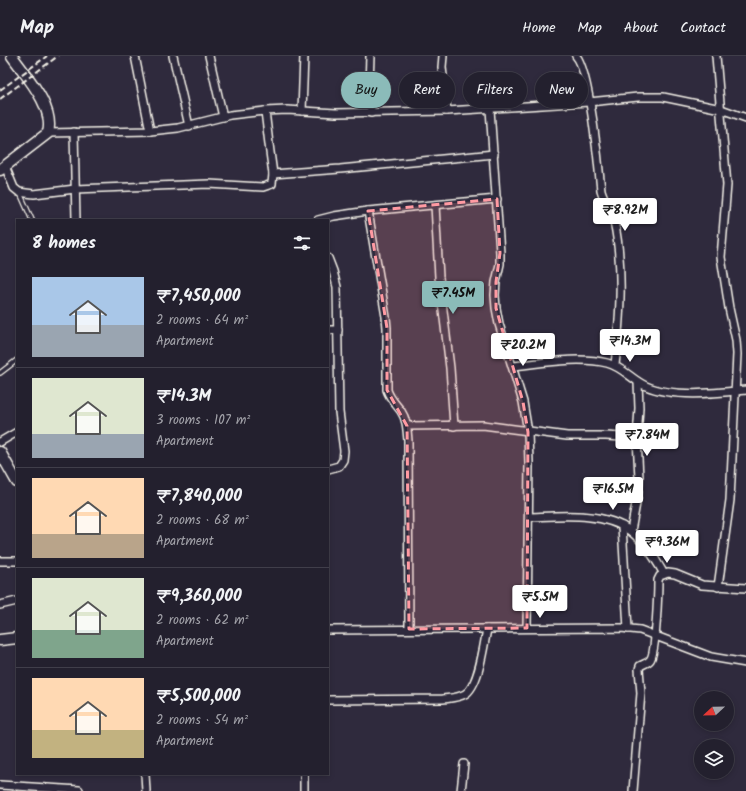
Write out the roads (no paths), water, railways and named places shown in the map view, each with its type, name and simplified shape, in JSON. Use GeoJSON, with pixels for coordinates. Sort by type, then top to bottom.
{"type":"FeatureCollection","features":[{"type":"Feature","properties":{"kind":"main road"},"geometry":{"type":"LineString","coordinates":[[2,168],[48,133],[50,125],[44,104],[15,57]]}},
{"type":"Feature","properties":{"kind":"main road"},"geometry":{"type":"LineString","coordinates":[[0,452],[16,480]]}},
{"type":"Feature","properties":{"kind":"main road"},"geometry":{"type":"LineString","coordinates":[[0,640],[16,638]]}},
{"type":"Feature","properties":{"kind":"street"},"geometry":{"type":"LineString","coordinates":[[136,56],[150,131]]}},
{"type":"Feature","properties":{"kind":"street"},"geometry":{"type":"LineString","coordinates":[[173,56],[188,126]]}},
{"type":"Feature","properties":{"kind":"street"},"geometry":{"type":"LineString","coordinates":[[209,56],[223,117]]}},
{"type":"Feature","properties":{"kind":"street"},"geometry":{"type":"LineString","coordinates":[[302,111],[304,56]]}},
{"type":"Feature","properties":{"kind":"street"},"geometry":{"type":"LineString","coordinates":[[370,56],[369,86],[371,113]]}},
{"type":"Feature","properties":{"kind":"street"},"geometry":{"type":"LineString","coordinates":[[443,56],[442,67],[447,111]]}},
{"type":"Feature","properties":{"kind":"street"},"geometry":{"type":"LineString","coordinates":[[576,56],[582,66],[589,102],[600,167],[601,190],[614,220],[619,264],[619,331],[615,365]]}},
{"type":"Feature","properties":{"kind":"street"},"geometry":{"type":"LineString","coordinates":[[716,56],[727,185],[721,257],[726,293],[736,340],[737,354],[730,500],[718,586]]}},
{"type":"Feature","properties":{"kind":"street"},"geometry":{"type":"LineString","coordinates":[[48,133],[150,131],[188,126],[223,117],[265,111],[287,110],[336,113],[371,113],[447,111],[589,102],[638,97],[663,97],[721,109],[746,118]]}},
{"type":"Feature","properties":{"kind":"street"},"geometry":{"type":"LineString","coordinates":[[490,109],[500,254],[495,295],[499,324],[523,402],[528,432],[529,517],[526,628]]}},
{"type":"Feature","properties":{"kind":"street"},"geometry":{"type":"LineString","coordinates":[[2,168],[14,188],[19,192],[34,194],[75,189],[209,184],[263,187],[272,184],[274,174],[265,111]]}},
{"type":"Feature","properties":{"kind":"street"},"geometry":{"type":"LineString","coordinates":[[74,132],[76,219]]}},
{"type":"Feature","properties":{"kind":"street"},"geometry":{"type":"LineString","coordinates":[[274,174],[494,154]]}},
{"type":"Feature","properties":{"kind":"street"},"geometry":{"type":"LineString","coordinates":[[322,219],[368,211],[497,199]]}},
{"type":"Feature","properties":{"kind":"street"},"geometry":{"type":"LineString","coordinates":[[435,205],[439,278],[450,368],[454,426]]}},
{"type":"Feature","properties":{"kind":"street"},"geometry":{"type":"LineString","coordinates":[[368,211],[386,323],[387,390],[390,398],[405,418],[407,426],[409,629]]}},
{"type":"Feature","properties":{"kind":"street"},"geometry":{"type":"LineString","coordinates":[[329,261],[337,287],[339,412],[344,451],[343,460],[339,466],[329,469]]}},
{"type":"Feature","properties":{"kind":"street"},"geometry":{"type":"LineString","coordinates":[[329,330],[338,330]]}},
{"type":"Feature","properties":{"kind":"street"},"geometry":{"type":"LineString","coordinates":[[513,366],[548,362],[606,362],[615,365],[638,382],[666,392],[696,394],[746,390]]}},
{"type":"Feature","properties":{"kind":"street"},"geometry":{"type":"LineString","coordinates":[[631,531],[639,478],[637,438],[639,408],[638,382]]}},
{"type":"Feature","properties":{"kind":"street"},"geometry":{"type":"LineString","coordinates":[[407,426],[483,425],[568,436],[637,438]]}},
{"type":"Feature","properties":{"kind":"street"},"geometry":{"type":"LineString","coordinates":[[0,442],[16,433]]}},
{"type":"Feature","properties":{"kind":"street"},"geometry":{"type":"LineString","coordinates":[[529,517],[568,516],[600,518],[611,521],[631,531],[646,547],[664,574]]}},
{"type":"Feature","properties":{"kind":"street"},"geometry":{"type":"LineString","coordinates":[[622,526],[628,629]]}},
{"type":"Feature","properties":{"kind":"street"},"geometry":{"type":"LineString","coordinates":[[0,561],[16,561]]}},
{"type":"Feature","properties":{"kind":"street"},"geometry":{"type":"LineString","coordinates":[[634,791],[640,706],[639,669],[640,666],[652,657],[655,636],[658,580],[664,574],[675,574],[702,585],[746,588]]}},
{"type":"Feature","properties":{"kind":"street"},"geometry":{"type":"LineString","coordinates":[[0,605],[16,601]]}},
{"type":"Feature","properties":{"kind":"street"},"geometry":{"type":"LineString","coordinates":[[329,630],[526,628],[628,629],[640,630],[711,657],[746,663]]}},
{"type":"Feature","properties":{"kind":"street"},"geometry":{"type":"LineString","coordinates":[[329,700],[443,699],[455,698],[465,694],[470,689],[476,677],[487,629]]}},
{"type":"Feature","properties":{"kind":"street"},"geometry":{"type":"LineString","coordinates":[[461,791],[464,764]]}},
{"type":"Feature","properties":{"kind":"street"},"geometry":{"type":"LineString","coordinates":[[145,775],[146,791]]}},
{"type":"Feature","properties":{"kind":"street"},"geometry":{"type":"LineString","coordinates":[[304,775],[304,791]]}},
{"type":"Feature","properties":{"kind":"street"},"geometry":{"type":"LineString","coordinates":[[0,785],[79,790]]}},
{"type":"Feature","properties":{"kind":"lane"},"geometry":{"type":"LineString","coordinates":[[19,192],[32,219]]}},
{"type":"Feature","properties":{"kind":"lane"},"geometry":{"type":"LineString","coordinates":[[0,373],[16,361]]}},
{"type":"Feature","properties":{"kind":"railway"},"geometry":{"type":"LineString","coordinates":[[0,90],[47,56]]}},
{"type":"Feature","properties":{"kind":"railway"},"geometry":{"type":"LineString","coordinates":[[0,99],[58,56]]}}]}
